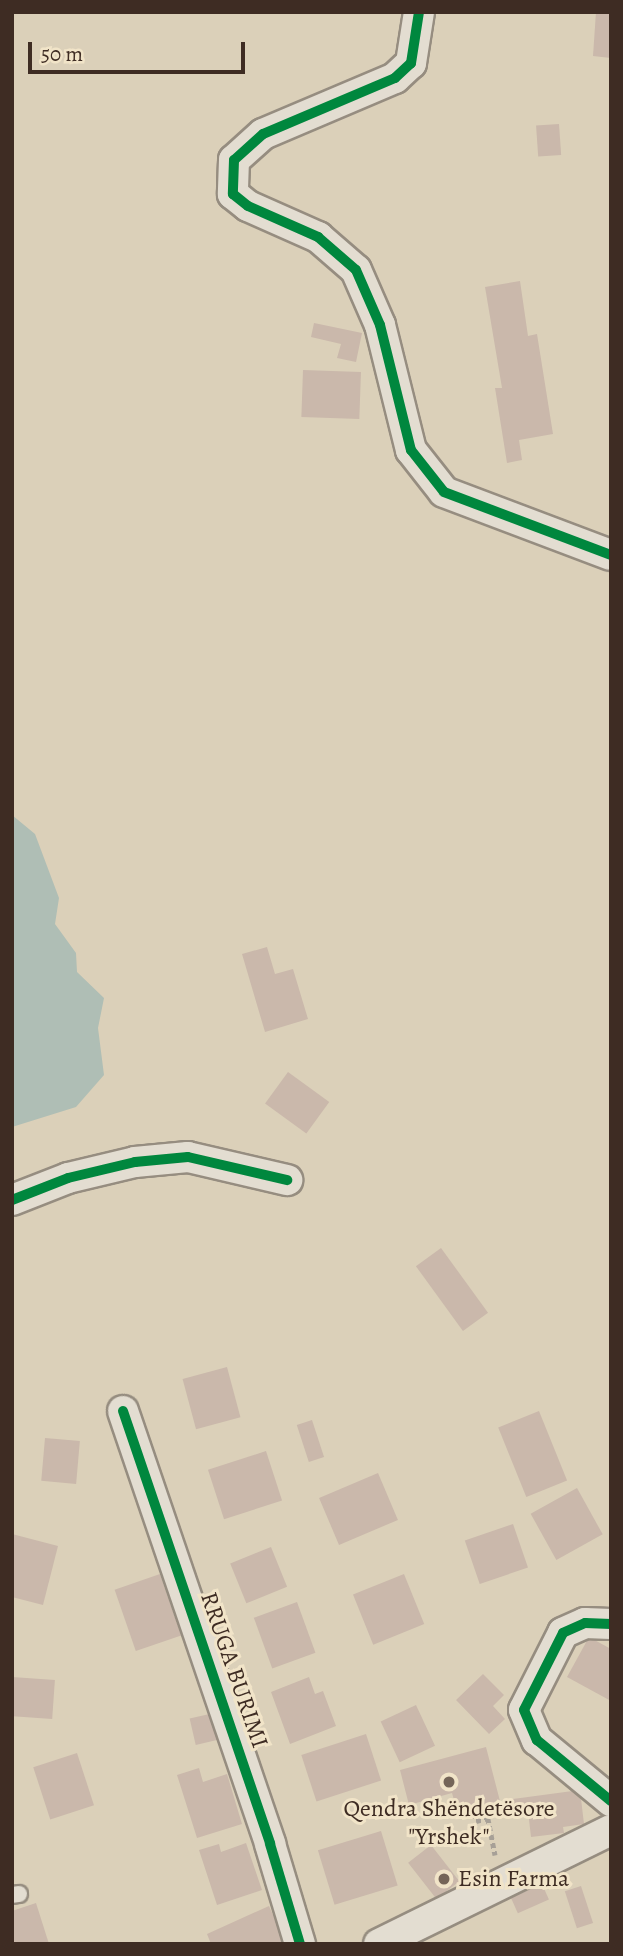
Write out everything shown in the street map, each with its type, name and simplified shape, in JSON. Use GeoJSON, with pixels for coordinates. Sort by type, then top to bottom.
{"type":"FeatureCollection","features":[{"type":"Feature","properties":{"kind":"street"},"geometry":{"type":"LineString","coordinates":[[419,12],[416,46],[403,71],[365,93],[263,134],[234,160],[233,194],[248,206],[318,237],[356,270],[380,325],[411,450],[444,492],[611,555]]}},
{"type":"Feature","properties":{"kind":"street"},"geometry":{"type":"LineString","coordinates":[[12,1200],[68,1178],[135,1162],[188,1157],[287,1180]]}},
{"type":"Feature","properties":{"kind":"street","name":"RRUGA BURIMI"},"geometry":{"type":"LineString","coordinates":[[123,1411],[271,1844],[300,1944]]}},
{"type":"Feature","properties":{"kind":"street"},"geometry":{"type":"LineString","coordinates":[[611,1624],[585,1623],[563,1633],[524,1710],[537,1740],[611,1801]]}},
{"type":"Feature","properties":{"kind":"street"},"geometry":{"type":"LineString","coordinates":[[379,1944],[607,1839]]}},
{"type":"Feature","properties":{"kind":"path"},"geometry":{"type":"LineString","coordinates":[[474,1813],[476,1821],[488,1818],[492,1834]]}},
{"type":"Feature","properties":{"kind":"shaded area"},"geometry":{"type":"Polygon","coordinates":[[[12,815],[35,834],[59,898],[55,924],[76,953],[77,972],[104,998],[98,1028],[104,1075],[76,1107],[12,1127],[12,815]]]}},
{"type":"Feature","properties":{"kind":"building"},"geometry":{"type":"Polygon","coordinates":[[[596,12],[611,12],[611,58],[593,56],[596,12]]]}},
{"type":"Feature","properties":{"kind":"building"},"geometry":{"type":"Polygon","coordinates":[[[559,124],[561,155],[538,157],[536,126],[559,124]]]}},
{"type":"Feature","properties":{"kind":"building"},"geometry":{"type":"Polygon","coordinates":[[[520,281],[528,336],[537,334],[553,434],[519,440],[522,460],[507,463],[495,388],[502,388],[485,287],[520,281]]]}},
{"type":"Feature","properties":{"kind":"building"},"geometry":{"type":"Polygon","coordinates":[[[314,323],[362,333],[356,362],[337,358],[341,344],[311,337],[314,323]]]}},
{"type":"Feature","properties":{"kind":"building"},"geometry":{"type":"Polygon","coordinates":[[[303,370],[361,372],[359,419],[301,417],[303,370]]]}},
{"type":"Feature","properties":{"kind":"building"},"geometry":{"type":"Polygon","coordinates":[[[267,947],[275,974],[293,969],[308,1019],[265,1032],[242,954],[267,947]]]}},
{"type":"Feature","properties":{"kind":"building"},"geometry":{"type":"Polygon","coordinates":[[[288,1072],[329,1102],[306,1134],[265,1104],[288,1072]]]}},
{"type":"Feature","properties":{"kind":"building"},"geometry":{"type":"Polygon","coordinates":[[[441,1248],[488,1313],[463,1331],[416,1266],[441,1248]]]}},
{"type":"Feature","properties":{"kind":"building"},"geometry":{"type":"Polygon","coordinates":[[[227,1367],[240,1417],[196,1429],[183,1379],[227,1367]]]}},
{"type":"Feature","properties":{"kind":"building"},"geometry":{"type":"Polygon","coordinates":[[[539,1411],[567,1481],[526,1497],[498,1427],[539,1411]]]}},
{"type":"Feature","properties":{"kind":"building"},"geometry":{"type":"Polygon","coordinates":[[[312,1420],[324,1457],[309,1462],[297,1425],[312,1420]]]}},
{"type":"Feature","properties":{"kind":"building"},"geometry":{"type":"Polygon","coordinates":[[[45,1438],[80,1441],[76,1484],[41,1481],[45,1438]]]}},
{"type":"Feature","properties":{"kind":"building"},"geometry":{"type":"Polygon","coordinates":[[[266,1451],[282,1500],[224,1519],[208,1470],[266,1451]]]}},
{"type":"Feature","properties":{"kind":"building"},"geometry":{"type":"Polygon","coordinates":[[[378,1473],[398,1520],[339,1545],[319,1498],[378,1473]]]}},
{"type":"Feature","properties":{"kind":"building"},"geometry":{"type":"Polygon","coordinates":[[[577,1488],[603,1534],[556,1560],[531,1514],[577,1488]]]}},
{"type":"Feature","properties":{"kind":"building"},"geometry":{"type":"Polygon","coordinates":[[[513,1524],[528,1567],[480,1584],[465,1541],[513,1524]]]}},
{"type":"Feature","properties":{"kind":"building"},"geometry":{"type":"Polygon","coordinates":[[[12,1534],[58,1546],[43,1605],[12,1597],[12,1534]]]}},
{"type":"Feature","properties":{"kind":"building"},"geometry":{"type":"Polygon","coordinates":[[[271,1547],[287,1587],[246,1603],[230,1563],[271,1547]]]}},
{"type":"Feature","properties":{"kind":"building"},"geometry":{"type":"Polygon","coordinates":[[[160,1574],[181,1635],[136,1651],[115,1590],[160,1574]]]}},
{"type":"Feature","properties":{"kind":"building"},"geometry":{"type":"Polygon","coordinates":[[[404,1574],[424,1624],[373,1645],[353,1595],[404,1574]]]}},
{"type":"Feature","properties":{"kind":"building"},"geometry":{"type":"Polygon","coordinates":[[[297,1602],[315,1653],[272,1668],[254,1618],[297,1602]]]}},
{"type":"Feature","properties":{"kind":"building"},"geometry":{"type":"Polygon","coordinates":[[[589,1637],[611,1649],[611,1701],[567,1677],[589,1637]]]}},
{"type":"Feature","properties":{"kind":"building"},"geometry":{"type":"Polygon","coordinates":[[[483,1674],[504,1695],[493,1706],[505,1719],[489,1734],[456,1700],[483,1674]]]}},
{"type":"Feature","properties":{"kind":"building"},"geometry":{"type":"Polygon","coordinates":[[[12,1677],[55,1680],[52,1719],[12,1716],[12,1677]]]}},
{"type":"Feature","properties":{"kind":"building"},"geometry":{"type":"Polygon","coordinates":[[[309,1677],[315,1694],[323,1691],[336,1726],[290,1744],[271,1692],[309,1677]]]}},
{"type":"Feature","properties":{"kind":"building"},"geometry":{"type":"Polygon","coordinates":[[[416,1705],[435,1746],[400,1762],[381,1721],[416,1705]]]}},
{"type":"Feature","properties":{"kind":"building"},"geometry":{"type":"Polygon","coordinates":[[[214,1713],[220,1739],[196,1745],[190,1719],[214,1713]]]}},
{"type":"Feature","properties":{"kind":"building"},"geometry":{"type":"Polygon","coordinates":[[[366,1734],[381,1781],[316,1802],[301,1755],[366,1734]]]}},
{"type":"Feature","properties":{"kind":"building","name":"Qendra Shëndetësore \"Yrshek\""},"geometry":{"type":"Polygon","coordinates":[[[486,1747],[501,1805],[459,1817],[452,1793],[409,1805],[400,1770],[486,1747]]]}},
{"type":"Feature","properties":{"kind":"building"},"geometry":{"type":"Polygon","coordinates":[[[77,1753],[94,1805],[50,1820],[33,1767],[77,1753]]]}},
{"type":"Feature","properties":{"kind":"building"},"geometry":{"type":"Polygon","coordinates":[[[199,1768],[203,1782],[227,1774],[242,1824],[197,1838],[177,1775],[199,1768]]]}},
{"type":"Feature","properties":{"kind":"building"},"geometry":{"type":"Polygon","coordinates":[[[580,1790],[584,1824],[563,1827],[564,1833],[531,1837],[528,1811],[514,1813],[513,1799],[580,1790]]]}},
{"type":"Feature","properties":{"kind":"building"},"geometry":{"type":"Polygon","coordinates":[[[381,1831],[398,1886],[335,1905],[318,1850],[381,1831]]]}},
{"type":"Feature","properties":{"kind":"building"},"geometry":{"type":"Polygon","coordinates":[[[246,1843],[262,1890],[217,1905],[199,1850],[219,1844],[221,1852],[246,1843]]]}},
{"type":"Feature","properties":{"kind":"building"},"geometry":{"type":"Polygon","coordinates":[[[431,1845],[459,1881],[436,1899],[408,1863],[431,1845]]]}},
{"type":"Feature","properties":{"kind":"building"},"geometry":{"type":"Polygon","coordinates":[[[542,1884],[549,1900],[518,1913],[511,1898],[542,1884]]]}},
{"type":"Feature","properties":{"kind":"building"},"geometry":{"type":"Polygon","coordinates":[[[581,1886],[593,1923],[577,1928],[565,1891],[581,1886]]]}},
{"type":"Feature","properties":{"kind":"building"},"geometry":{"type":"Polygon","coordinates":[[[36,1903],[49,1944],[12,1944],[12,1911],[36,1903]]]}},
{"type":"Feature","properties":{"kind":"building"},"geometry":{"type":"Polygon","coordinates":[[[269,1906],[286,1943],[211,1944],[207,1934],[269,1906]]]}},
{"type":"Feature","properties":{"kind":"cycle path"},"geometry":{"type":"LineString","coordinates":[[419,12],[411,63],[395,78],[263,134],[234,160],[233,194],[248,206],[318,237],[356,270],[380,325],[411,450],[444,492],[611,555]]}},
{"type":"Feature","properties":{"kind":"cycle path"},"geometry":{"type":"LineString","coordinates":[[12,1200],[68,1178],[135,1162],[188,1157],[287,1180]]}},
{"type":"Feature","properties":{"kind":"cycle path"},"geometry":{"type":"LineString","coordinates":[[123,1411],[270,1844],[300,1944]]}},
{"type":"Feature","properties":{"kind":"cycle path"},"geometry":{"type":"LineString","coordinates":[[611,1624],[585,1623],[563,1633],[524,1710],[537,1740],[611,1801]]}},
{"type":"Feature","properties":{"kind":"place","name":"Qendra Shëndetësore \"Yrshek\""},"geometry":{"type":"Point","coordinates":[449,1782]}},
{"type":"Feature","properties":{"kind":"place","name":"Esin Farma"},"geometry":{"type":"Point","coordinates":[444,1879]}}]}
